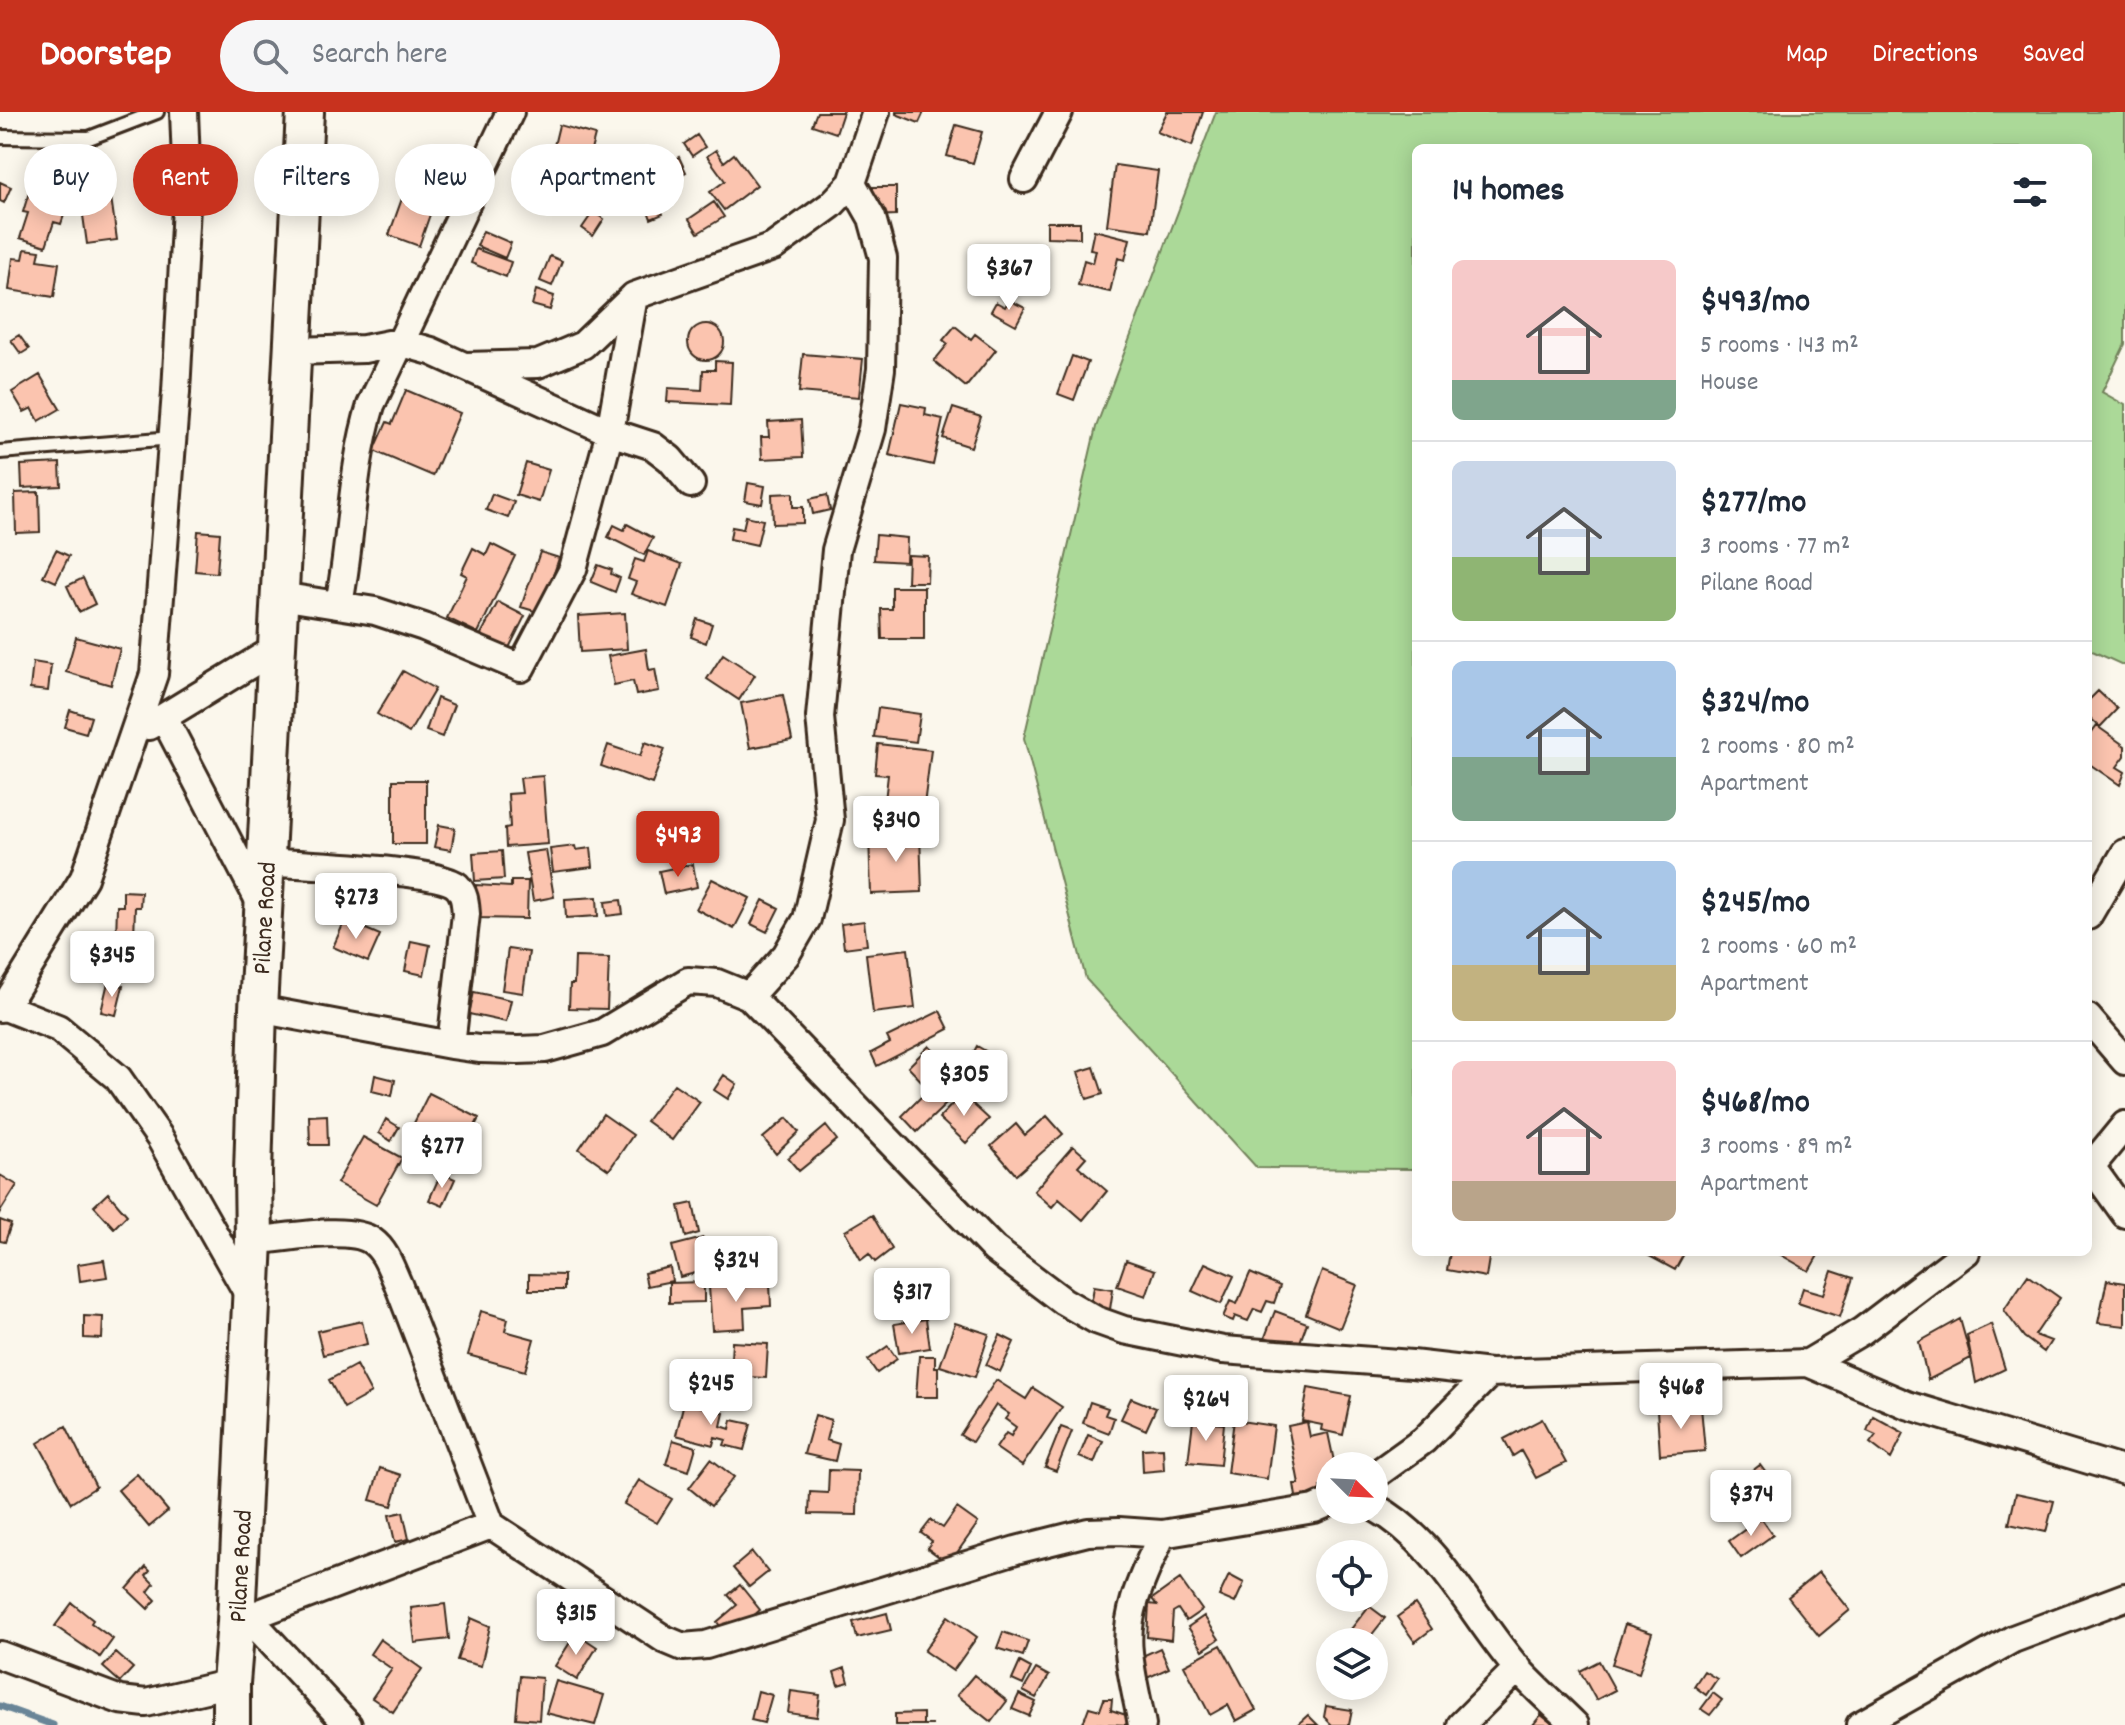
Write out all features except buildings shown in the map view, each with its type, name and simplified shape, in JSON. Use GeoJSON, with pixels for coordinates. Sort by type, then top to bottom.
{"type":"FeatureCollection","features":[{"type":"Feature","properties":{"kind":"main road","name":"Pilane Road"},"geometry":{"type":"LineString","coordinates":[[231,1725],[231,1683],[242,1620],[258,1009],[305,112]]}},
{"type":"Feature","properties":{"kind":"street"},"geometry":{"type":"LineString","coordinates":[[184,112],[187,188],[173,438],[154,674],[84,878],[2,1006],[58,1028],[118,1078],[160,1138],[251,1299]]}},
{"type":"Feature","properties":{"kind":"street"},"geometry":{"type":"LineString","coordinates":[[339,604],[361,437],[371,405],[510,112]]}},
{"type":"Feature","properties":{"kind":"street"},"geometry":{"type":"LineString","coordinates":[[466,366],[538,364],[583,345],[634,296],[773,247],[831,205],[852,183],[876,112]]}},
{"type":"Feature","properties":{"kind":"street"},"geometry":{"type":"LineString","coordinates":[[1024,179],[1059,112]]}},
{"type":"Feature","properties":{"kind":"street"},"geometry":{"type":"LineString","coordinates":[[749,996],[786,955],[807,919],[830,820],[820,717],[836,550],[872,429],[881,369],[883,258],[872,218],[852,183]]}},
{"type":"Feature","properties":{"kind":"street"},"geometry":{"type":"LineString","coordinates":[[280,596],[375,611],[424,627],[521,668],[573,569],[610,432],[634,296]]}},
{"type":"Feature","properties":{"kind":"street"},"geometry":{"type":"LineString","coordinates":[[292,351],[364,349],[399,342],[466,366],[610,432],[653,446],[670,459],[691,484]]}},
{"type":"Feature","properties":{"kind":"street"},"geometry":{"type":"LineString","coordinates":[[135,733],[277,648]]}},
{"type":"Feature","properties":{"kind":"street"},"geometry":{"type":"LineString","coordinates":[[164,718],[264,910]]}},
{"type":"Feature","properties":{"kind":"street"},"geometry":{"type":"LineString","coordinates":[[2092,909],[2125,853]]}},
{"type":"Feature","properties":{"kind":"street"},"geometry":{"type":"LineString","coordinates":[[266,862],[430,875],[456,885],[465,896],[466,914],[451,1045]]}},
{"type":"Feature","properties":{"kind":"street"},"geometry":{"type":"LineString","coordinates":[[258,1009],[479,1049],[545,1049],[602,1033],[688,981],[717,983],[749,996],[994,1249],[1063,1301],[1096,1320],[1124,1330],[1223,1350],[1490,1373],[1808,1363],[1907,1405],[2125,1471]]}},
{"type":"Feature","properties":{"kind":"street"},"geometry":{"type":"LineString","coordinates":[[2092,1023],[2125,1061]]}},
{"type":"Feature","properties":{"kind":"street"},"geometry":{"type":"LineString","coordinates":[[2092,1166],[2125,1125]]}},
{"type":"Feature","properties":{"kind":"street"},"geometry":{"type":"LineString","coordinates":[[2092,1172],[2125,1214]]}},
{"type":"Feature","properties":{"kind":"street"},"geometry":{"type":"LineString","coordinates":[[254,1241],[352,1233],[372,1240],[386,1257],[491,1525],[664,1639],[683,1647],[706,1645],[1016,1550],[1088,1532],[1162,1534],[1316,1508]]}},
{"type":"Feature","properties":{"kind":"street"},"geometry":{"type":"LineString","coordinates":[[1808,1363],[1862,1331],[1961,1256]]}},
{"type":"Feature","properties":{"kind":"street"},"geometry":{"type":"LineString","coordinates":[[1388,1466],[1424,1440],[1490,1373]]}},
{"type":"Feature","properties":{"kind":"street"},"geometry":{"type":"LineString","coordinates":[[1388,1514],[1417,1537],[1518,1668],[1575,1725]]}},
{"type":"Feature","properties":{"kind":"street"},"geometry":{"type":"LineString","coordinates":[[348,1725],[242,1620],[491,1525]]}},
{"type":"Feature","properties":{"kind":"street"},"geometry":{"type":"LineString","coordinates":[[1142,1725],[1128,1649],[1131,1613],[1139,1586],[1162,1534]]}},
{"type":"Feature","properties":{"kind":"street"},"geometry":{"type":"LineString","coordinates":[[1860,1725],[2013,1639],[2125,1597]]}},
{"type":"Feature","properties":{"kind":"street"},"geometry":{"type":"LineString","coordinates":[[0,1655],[120,1700],[146,1703],[231,1683]]}},
{"type":"Feature","properties":{"kind":"street"},"geometry":{"type":"LineString","coordinates":[[1461,1725],[1518,1668]]}},
{"type":"Feature","properties":{"kind":"lane"},"geometry":{"type":"LineString","coordinates":[[0,137],[89,138],[157,112]]}},
{"type":"Feature","properties":{"kind":"lane"},"geometry":{"type":"LineString","coordinates":[[0,452],[173,438]]}},
{"type":"Feature","properties":{"kind":"green space"},"geometry":{"type":"Polygon","coordinates":[[[1216,112],[2125,112],[2125,344],[2102,392],[2125,405],[2125,666],[2092,651],[2092,144],[1412,144],[1412,1169],[1257,1168],[1086,979],[1024,738],[1096,427],[1216,112]]]}},
{"type":"Feature","properties":{"kind":"waterway"},"geometry":{"type":"LineString","coordinates":[[0,1706],[53,1725]]}}]}
